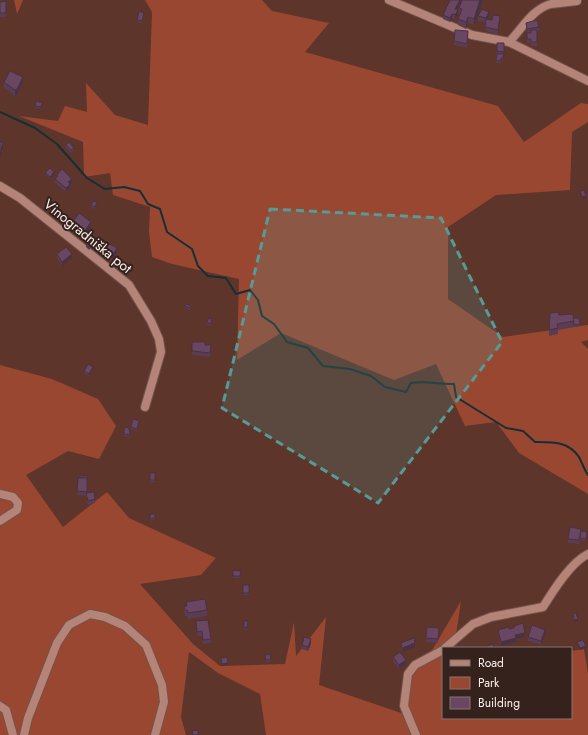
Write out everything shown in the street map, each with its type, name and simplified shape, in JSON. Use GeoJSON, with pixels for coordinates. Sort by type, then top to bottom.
{"type":"FeatureCollection","features":[{"type":"Feature","properties":{"kind":"street"},"geometry":{"type":"LineString","coordinates":[[389,0],[472,35],[509,42],[588,81]]}},
{"type":"Feature","properties":{"kind":"street"},"geometry":{"type":"LineString","coordinates":[[509,42],[524,23],[537,12],[550,5],[577,1]]}},
{"type":"Feature","properties":{"kind":"street","name":"Vinogradniška pot"},"geometry":{"type":"LineString","coordinates":[[0,186],[20,198],[129,285],[151,322],[159,339],[161,352],[144,407]]}},
{"type":"Feature","properties":{"kind":"street"},"geometry":{"type":"LineString","coordinates":[[0,494],[13,497],[18,503],[17,510],[0,521]]}},
{"type":"Feature","properties":{"kind":"street"},"geometry":{"type":"LineString","coordinates":[[446,647],[473,624],[491,617],[543,606],[565,576],[580,559],[588,554]]}},
{"type":"Feature","properties":{"kind":"street"},"geometry":{"type":"LineString","coordinates":[[24,735],[28,718],[57,643],[69,625],[90,614],[105,617],[125,626],[146,645],[162,685],[164,702],[155,735]]}},
{"type":"Feature","properties":{"kind":"street"},"geometry":{"type":"LineString","coordinates":[[416,735],[404,706],[408,674],[415,665],[442,650]]}},
{"type":"Feature","properties":{"kind":"street"},"geometry":{"type":"LineString","coordinates":[[0,706],[6,710],[13,735]]}},
{"type":"Feature","properties":{"kind":"highlighted area"},"geometry":{"type":"Polygon","coordinates":[[[270,209],[441,218],[502,342],[378,503],[222,408],[270,209]]]}},
{"type":"Feature","properties":{"kind":"green space"},"geometry":{"type":"Polygon","coordinates":[[[14,0],[23,0],[17,14],[14,0]]]}},
{"type":"Feature","properties":{"kind":"green space"},"geometry":{"type":"Polygon","coordinates":[[[145,0],[262,0],[272,11],[329,23],[305,52],[498,106],[524,142],[581,103],[588,104],[588,122],[572,132],[570,190],[496,195],[448,227],[448,299],[503,337],[588,325],[588,340],[581,342],[588,349],[588,494],[519,453],[496,422],[465,426],[436,364],[394,380],[281,333],[237,360],[239,279],[172,264],[152,257],[149,232],[150,207],[113,195],[110,173],[84,177],[83,142],[19,116],[58,121],[65,106],[87,112],[86,83],[115,115],[148,125],[152,12],[145,0]]]}},
{"type":"Feature","properties":{"kind":"green space"},"geometry":{"type":"Polygon","coordinates":[[[0,365],[52,379],[98,399],[116,426],[99,459],[68,451],[26,475],[63,527],[107,492],[129,518],[216,558],[201,575],[140,584],[193,644],[220,666],[285,664],[294,622],[296,656],[326,617],[319,685],[407,715],[404,684],[431,652],[461,601],[454,647],[442,647],[442,719],[572,719],[572,651],[584,649],[588,673],[588,735],[266,735],[260,694],[218,673],[189,652],[181,717],[186,735],[0,735],[0,365]]]}},
{"type":"Feature","properties":{"kind":"building"},"geometry":{"type":"Polygon","coordinates":[[[450,0],[460,0],[455,9],[458,10],[455,15],[452,14],[450,18],[443,15],[450,0]]]}},
{"type":"Feature","properties":{"kind":"building"},"geometry":{"type":"Polygon","coordinates":[[[462,0],[480,0],[474,19],[468,17],[466,22],[458,19],[462,9],[459,8],[462,0]]]}},
{"type":"Feature","properties":{"kind":"building"},"geometry":{"type":"Polygon","coordinates":[[[6,1],[6,13],[0,13],[0,2],[6,1]]]}},
{"type":"Feature","properties":{"kind":"building"},"geometry":{"type":"Polygon","coordinates":[[[482,9],[489,12],[486,18],[478,16],[482,9]]]}},
{"type":"Feature","properties":{"kind":"building"},"geometry":{"type":"Polygon","coordinates":[[[139,11],[144,13],[142,21],[137,20],[139,11]]]}},
{"type":"Feature","properties":{"kind":"building"},"geometry":{"type":"Polygon","coordinates":[[[493,15],[500,16],[498,30],[485,27],[486,19],[492,20],[493,15]]]}},
{"type":"Feature","properties":{"kind":"building"},"geometry":{"type":"Polygon","coordinates":[[[537,20],[539,27],[527,29],[526,23],[537,20]]]}},
{"type":"Feature","properties":{"kind":"building"},"geometry":{"type":"Polygon","coordinates":[[[455,30],[468,31],[467,44],[454,41],[455,30]]]}},
{"type":"Feature","properties":{"kind":"building"},"geometry":{"type":"Polygon","coordinates":[[[531,30],[537,30],[537,42],[531,42],[531,39],[527,39],[527,33],[531,33],[531,30]]]}},
{"type":"Feature","properties":{"kind":"building"},"geometry":{"type":"Polygon","coordinates":[[[497,43],[504,43],[504,52],[497,51],[497,43]]]}},
{"type":"Feature","properties":{"kind":"building"},"geometry":{"type":"Polygon","coordinates":[[[497,54],[504,54],[501,61],[496,60],[497,54]]]}},
{"type":"Feature","properties":{"kind":"building"},"geometry":{"type":"Polygon","coordinates":[[[10,71],[23,77],[15,90],[4,82],[10,71]]]}},
{"type":"Feature","properties":{"kind":"building"},"geometry":{"type":"Polygon","coordinates":[[[36,101],[42,103],[41,107],[35,106],[36,101]]]}},
{"type":"Feature","properties":{"kind":"building"},"geometry":{"type":"Polygon","coordinates":[[[0,142],[3,142],[0,155],[0,142]]]}},
{"type":"Feature","properties":{"kind":"building"},"geometry":{"type":"Polygon","coordinates":[[[69,142],[74,148],[71,150],[66,145],[69,142]]]}},
{"type":"Feature","properties":{"kind":"building"},"geometry":{"type":"Polygon","coordinates":[[[50,168],[54,172],[50,177],[45,173],[50,168]]]}},
{"type":"Feature","properties":{"kind":"building"},"geometry":{"type":"Polygon","coordinates":[[[62,169],[72,179],[68,182],[70,184],[66,188],[55,179],[62,169]]]}},
{"type":"Feature","properties":{"kind":"building"},"geometry":{"type":"Polygon","coordinates":[[[584,190],[586,196],[582,197],[580,191],[584,190]]]}},
{"type":"Feature","properties":{"kind":"building"},"geometry":{"type":"Polygon","coordinates":[[[93,201],[97,202],[95,207],[91,205],[93,201]]]}},
{"type":"Feature","properties":{"kind":"building"},"geometry":{"type":"Polygon","coordinates":[[[79,213],[91,222],[84,232],[72,223],[79,213]]]}},
{"type":"Feature","properties":{"kind":"building"},"geometry":{"type":"Polygon","coordinates":[[[89,242],[92,244],[89,247],[86,245],[89,242]]]}},
{"type":"Feature","properties":{"kind":"building"},"geometry":{"type":"Polygon","coordinates":[[[108,243],[117,248],[112,256],[104,253],[103,251],[108,243]]]}},
{"type":"Feature","properties":{"kind":"building"},"geometry":{"type":"Polygon","coordinates":[[[66,247],[72,254],[62,262],[57,254],[66,247]]]}},
{"type":"Feature","properties":{"kind":"building"},"geometry":{"type":"Polygon","coordinates":[[[186,304],[191,306],[190,308],[185,306],[186,304]]]}},
{"type":"Feature","properties":{"kind":"building"},"geometry":{"type":"Polygon","coordinates":[[[558,312],[559,315],[573,314],[574,321],[557,324],[558,328],[549,330],[550,313],[558,312]]]}},
{"type":"Feature","properties":{"kind":"building"},"geometry":{"type":"Polygon","coordinates":[[[209,318],[212,320],[210,324],[207,322],[209,318]]]}},
{"type":"Feature","properties":{"kind":"building"},"geometry":{"type":"Polygon","coordinates":[[[573,318],[579,318],[580,324],[574,325],[573,318]]]}},
{"type":"Feature","properties":{"kind":"building"},"geometry":{"type":"Polygon","coordinates":[[[192,342],[205,342],[205,345],[211,345],[210,353],[192,351],[192,342]]]}},
{"type":"Feature","properties":{"kind":"building"},"geometry":{"type":"Polygon","coordinates":[[[88,364],[93,367],[89,374],[84,371],[88,364]]]}},
{"type":"Feature","properties":{"kind":"building"},"geometry":{"type":"Polygon","coordinates":[[[133,419],[139,421],[137,429],[131,427],[133,419]]]}},
{"type":"Feature","properties":{"kind":"building"},"geometry":{"type":"Polygon","coordinates":[[[126,427],[129,428],[130,435],[124,434],[124,429],[126,427]]]}},
{"type":"Feature","properties":{"kind":"building"},"geometry":{"type":"Polygon","coordinates":[[[150,473],[155,473],[155,480],[150,480],[150,473]]]}},
{"type":"Feature","properties":{"kind":"building"},"geometry":{"type":"Polygon","coordinates":[[[79,476],[88,476],[87,480],[87,478],[79,478],[79,476]]]}},
{"type":"Feature","properties":{"kind":"building"},"geometry":{"type":"Polygon","coordinates":[[[78,478],[87,478],[87,492],[77,491],[78,478]]]}},
{"type":"Feature","properties":{"kind":"building"},"geometry":{"type":"Polygon","coordinates":[[[94,492],[95,499],[88,501],[86,493],[94,492]]]}},
{"type":"Feature","properties":{"kind":"building"},"geometry":{"type":"Polygon","coordinates":[[[150,514],[155,514],[155,518],[150,519],[150,514]]]}},
{"type":"Feature","properties":{"kind":"building"},"geometry":{"type":"Polygon","coordinates":[[[570,527],[581,529],[579,540],[568,539],[570,527]]]}},
{"type":"Feature","properties":{"kind":"building"},"geometry":{"type":"Polygon","coordinates":[[[581,531],[587,532],[586,539],[580,538],[581,531]]]}},
{"type":"Feature","properties":{"kind":"building"},"geometry":{"type":"Polygon","coordinates":[[[233,570],[241,571],[240,576],[233,576],[233,570]]]}},
{"type":"Feature","properties":{"kind":"building"},"geometry":{"type":"Polygon","coordinates":[[[243,585],[249,585],[249,593],[243,593],[243,585]]]}},
{"type":"Feature","properties":{"kind":"building"},"geometry":{"type":"Polygon","coordinates":[[[205,599],[207,610],[188,613],[187,610],[185,610],[184,606],[187,606],[186,602],[205,599]]]}},
{"type":"Feature","properties":{"kind":"building"},"geometry":{"type":"Polygon","coordinates":[[[576,613],[578,619],[574,620],[573,614],[576,613]]]}},
{"type":"Feature","properties":{"kind":"building"},"geometry":{"type":"Polygon","coordinates":[[[208,620],[211,639],[203,640],[202,631],[197,632],[196,621],[208,620]]]}},
{"type":"Feature","properties":{"kind":"building"},"geometry":{"type":"Polygon","coordinates":[[[244,621],[248,621],[247,628],[244,627],[244,621]]]}},
{"type":"Feature","properties":{"kind":"building"},"geometry":{"type":"Polygon","coordinates":[[[523,623],[525,633],[515,635],[516,638],[501,642],[498,630],[509,627],[509,629],[514,628],[514,626],[523,623]]]}},
{"type":"Feature","properties":{"kind":"building"},"geometry":{"type":"Polygon","coordinates":[[[532,625],[545,630],[541,641],[528,637],[532,625]]]}},
{"type":"Feature","properties":{"kind":"building"},"geometry":{"type":"Polygon","coordinates":[[[427,627],[439,628],[438,639],[426,638],[427,627]]]}},
{"type":"Feature","properties":{"kind":"building"},"geometry":{"type":"Polygon","coordinates":[[[304,637],[311,639],[308,647],[302,645],[304,637]]]}},
{"type":"Feature","properties":{"kind":"building"},"geometry":{"type":"Polygon","coordinates":[[[414,638],[415,643],[402,648],[401,643],[414,638]]]}},
{"type":"Feature","properties":{"kind":"building"},"geometry":{"type":"Polygon","coordinates":[[[583,640],[586,646],[580,648],[577,642],[583,640]]]}},
{"type":"Feature","properties":{"kind":"building"},"geometry":{"type":"Polygon","coordinates":[[[493,644],[494,647],[488,647],[493,644]]]}},
{"type":"Feature","properties":{"kind":"building"},"geometry":{"type":"Polygon","coordinates":[[[400,652],[406,660],[399,665],[393,657],[400,652]]]}},
{"type":"Feature","properties":{"kind":"building"},"geometry":{"type":"Polygon","coordinates":[[[270,654],[271,659],[266,660],[265,655],[270,654]]]}},
{"type":"Feature","properties":{"kind":"building"},"geometry":{"type":"Polygon","coordinates":[[[227,657],[228,663],[222,664],[221,658],[227,657]]]}},
{"type":"Feature","properties":{"kind":"building"},"geometry":{"type":"Polygon","coordinates":[[[198,730],[198,735],[193,735],[192,731],[198,730]]]}},
{"type":"Feature","properties":{"kind":"waterway"},"geometry":{"type":"LineString","coordinates":[[0,112],[35,128],[57,144],[87,178],[105,189],[124,187],[140,191],[148,204],[160,209],[167,232],[192,249],[198,266],[208,276],[226,278],[236,294],[250,290],[258,300],[262,316],[274,324],[287,342],[308,348],[323,366],[350,369],[371,376],[385,387],[406,392],[411,383],[422,382],[454,384],[456,397],[506,428],[523,431],[535,442],[548,442],[565,445],[570,448],[579,457],[588,475]]}}]}
